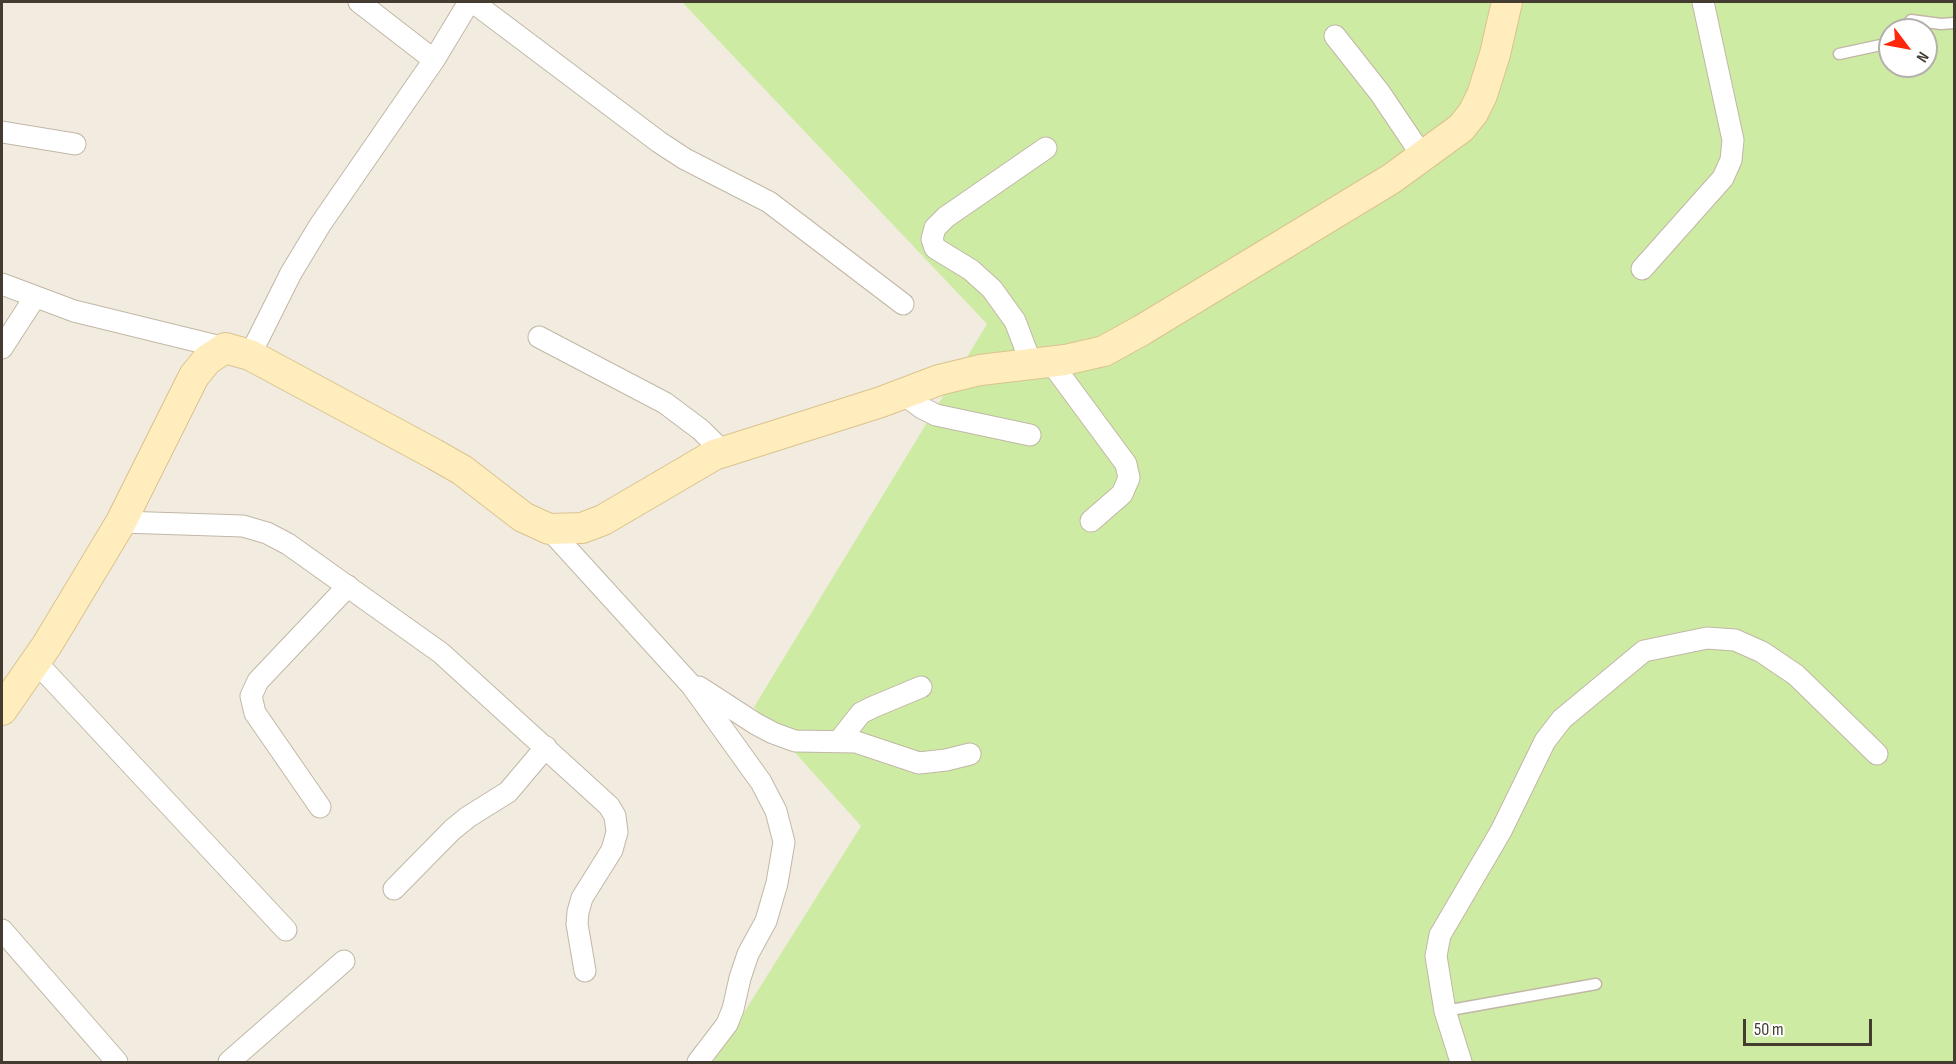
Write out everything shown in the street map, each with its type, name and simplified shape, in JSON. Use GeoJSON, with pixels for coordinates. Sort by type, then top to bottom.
{"type":"FeatureCollection","features":[{"type":"Feature","properties":{"kind":"street"},"geometry":{"type":"LineString","coordinates":[[359,2],[434,60]]}},
{"type":"Feature","properties":{"kind":"street"},"geometry":{"type":"LineString","coordinates":[[2,710],[36,662],[122,522],[194,376],[207,360],[238,352],[320,225],[472,2],[659,142],[685,159],[769,201],[903,304]]}},
{"type":"Feature","properties":{"kind":"street"},"geometry":{"type":"LineString","coordinates":[[549,529],[582,528],[603,520],[714,454],[903,394],[939,380],[980,370],[1065,360],[1104,351],[1391,179],[1461,128],[1473,113],[1482,95],[1495,54],[1507,2]]}},
{"type":"Feature","properties":{"kind":"street"},"geometry":{"type":"LineString","coordinates":[[1642,269],[1723,178],[1731,160],[1733,140],[1703,2]]}},
{"type":"Feature","properties":{"kind":"street"},"geometry":{"type":"LineString","coordinates":[[1335,36],[1380,93],[1423,157]]}},
{"type":"Feature","properties":{"kind":"street"},"geometry":{"type":"LineString","coordinates":[[2,132],[75,144]]}},
{"type":"Feature","properties":{"kind":"street"},"geometry":{"type":"LineString","coordinates":[[1046,148],[946,217],[935,228],[932,239],[935,248],[971,270],[992,289],[1040,362],[1126,464],[1129,478],[1122,494],[1091,521]]}},
{"type":"Feature","properties":{"kind":"street"},"geometry":{"type":"LineString","coordinates":[[2,284],[74,311],[238,352],[462,470],[523,517],[549,529],[686,679],[761,782],[776,811],[784,842],[777,884],[768,912],[748,954],[733,1009],[723,1031],[698,1062]]}},
{"type":"Feature","properties":{"kind":"street"},"geometry":{"type":"LineString","coordinates":[[2,348],[35,297]]}},
{"type":"Feature","properties":{"kind":"street"},"geometry":{"type":"LineString","coordinates":[[539,337],[665,403],[701,430],[723,452]]}},
{"type":"Feature","properties":{"kind":"street"},"geometry":{"type":"LineString","coordinates":[[903,394],[936,415],[1030,435]]}},
{"type":"Feature","properties":{"kind":"street"},"geometry":{"type":"LineString","coordinates":[[122,522],[243,526],[267,533],[288,544],[441,653],[609,806],[615,816],[617,832],[612,850],[582,898],[578,912],[577,924],[585,971]]}},
{"type":"Feature","properties":{"kind":"street"},"geometry":{"type":"LineString","coordinates":[[320,807],[255,713],[251,696],[258,681],[348,586]]}},
{"type":"Feature","properties":{"kind":"street"},"geometry":{"type":"LineString","coordinates":[[1461,1062],[1445,1011],[1436,957],[1440,936],[1501,831],[1545,741],[1562,719],[1644,651],[1707,638],[1735,640],[1762,652],[1796,675],[1877,754]]}},
{"type":"Feature","properties":{"kind":"street"},"geometry":{"type":"LineString","coordinates":[[36,662],[286,930]]}},
{"type":"Feature","properties":{"kind":"street"},"geometry":{"type":"LineString","coordinates":[[686,679],[773,733],[795,741],[839,741],[871,746],[918,763],[937,762],[970,754]]}},
{"type":"Feature","properties":{"kind":"street"},"geometry":{"type":"LineString","coordinates":[[839,741],[861,713],[921,687]]}},
{"type":"Feature","properties":{"kind":"street"},"geometry":{"type":"LineString","coordinates":[[394,889],[452,830],[508,792],[546,747]]}},
{"type":"Feature","properties":{"kind":"street"},"geometry":{"type":"LineString","coordinates":[[2,930],[117,1062]]}},
{"type":"Feature","properties":{"kind":"street"},"geometry":{"type":"LineString","coordinates":[[229,1062],[344,961]]}},
{"type":"Feature","properties":{"kind":"lane"},"geometry":{"type":"LineString","coordinates":[[1938,24],[1954,23]]}},
{"type":"Feature","properties":{"kind":"lane"},"geometry":{"type":"LineString","coordinates":[[1839,54],[1878,46]]}},
{"type":"Feature","properties":{"kind":"lane"},"geometry":{"type":"LineString","coordinates":[[1445,1011],[1596,984]]}},
{"type":"Feature","properties":{"kind":"green space"},"geometry":{"type":"Polygon","coordinates":[[[682,2],[1954,2],[1954,1062],[713,1062],[861,826],[754,707],[987,324],[682,2]]]}}]}
